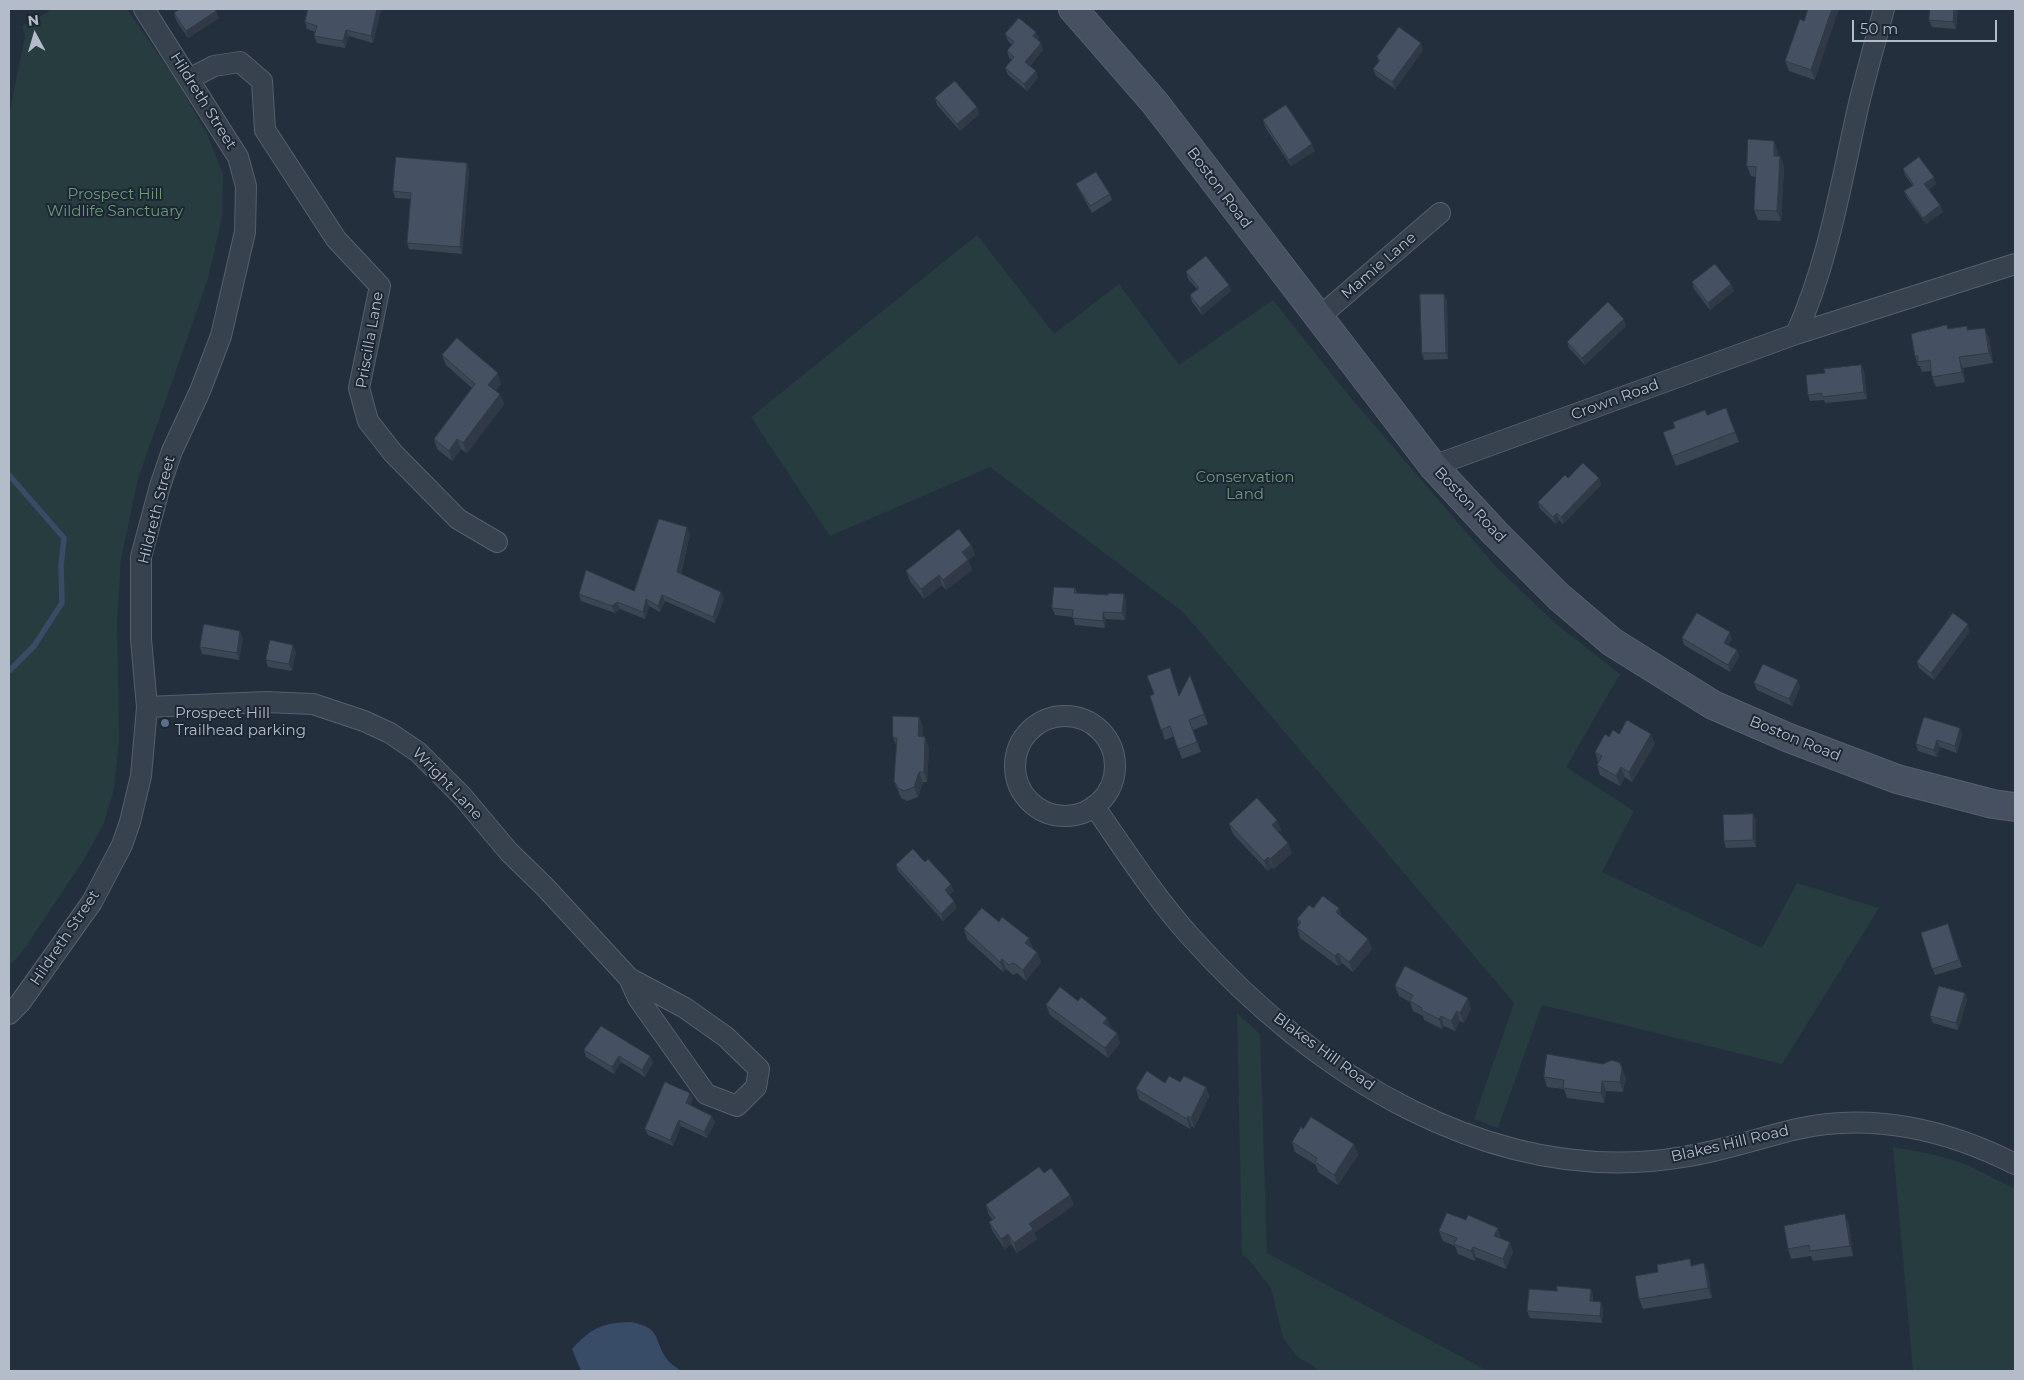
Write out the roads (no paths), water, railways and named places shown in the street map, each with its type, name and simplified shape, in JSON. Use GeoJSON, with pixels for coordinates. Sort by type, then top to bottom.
{"type":"FeatureCollection","features":[{"type":"Feature","properties":{"kind":"main road","name":"Boston Road"},"geometry":{"type":"LineString","coordinates":[[1073,9],[1155,103],[1433,466],[1495,533],[1544,582],[1605,636],[1713,705],[1789,738],[1897,779],[1993,804],[2015,807]]}},
{"type":"Feature","properties":{"kind":"street","name":"Hildreth Street"},"geometry":{"type":"LineString","coordinates":[[9,1014],[20,1003],[92,902],[122,845],[141,776],[147,707],[141,639],[141,557],[160,486],[172,450],[200,390],[221,336],[245,232],[248,200],[238,157],[144,9]]}},
{"type":"Feature","properties":{"kind":"street"},"geometry":{"type":"LineString","coordinates":[[1796,334],[1814,295],[1830,239],[1858,110],[1884,9]]}},
{"type":"Feature","properties":{"kind":"street","name":"Priscilla Lane"},"geometry":{"type":"LineString","coordinates":[[189,79],[214,66],[240,62],[262,81],[265,130],[336,239],[380,286],[359,388],[368,420],[393,453],[458,518],[497,542]]}},
{"type":"Feature","properties":{"kind":"street","name":"Mamie Lane"},"geometry":{"type":"LineString","coordinates":[[1318,318],[1440,213]]}},
{"type":"Feature","properties":{"kind":"street","name":"Crown Road"},"geometry":{"type":"LineString","coordinates":[[1433,466],[1796,334],[2015,264]]}},
{"type":"Feature","properties":{"kind":"street","name":"Wright Lane"},"geometry":{"type":"LineString","coordinates":[[147,707],[266,702],[313,704],[364,721],[390,733],[418,752],[462,796],[509,852],[545,887],[628,978],[638,998],[706,1094],[737,1106],[756,1087],[759,1069],[718,1031],[685,1008],[628,978]]}},
{"type":"Feature","properties":{"kind":"street"},"geometry":{"type":"LineString","coordinates":[[1070,716],[1087,721],[1106,738],[1113,753],[1115,770],[1106,794],[1094,806],[1080,813],[1057,815],[1042,810],[1024,795],[1016,773],[1016,758],[1025,736],[1038,724],[1054,718],[1070,716]]}},
{"type":"Feature","properties":{"kind":"street","name":"Blakes Hill Road"},"geometry":{"type":"LineString","coordinates":[[1094,806],[1168,910],[1190,936],[1245,991],[1290,1029],[1352,1076],[1418,1113],[1478,1139],[1543,1156],[1612,1162],[1647,1162],[1717,1150],[1798,1129],[1830,1124],[1873,1122],[1914,1128],[1955,1138],[2015,1164]]}},
{"type":"Feature","properties":{"kind":"water"},"geometry":{"type":"Polygon","coordinates":[[[631,1322],[648,1327],[655,1334],[667,1360],[681,1371],[581,1371],[572,1349],[579,1342],[592,1331],[605,1325],[631,1322]]]}},
{"type":"Feature","properties":{"kind":"waterway"},"geometry":{"type":"LineString","coordinates":[[9,475],[64,538],[61,566],[62,603],[34,646],[9,671]]}},
{"type":"Feature","properties":{"kind":"place","name":"Prospect Hill Trailhead parking"},"geometry":{"type":"Point","coordinates":[165,723]}},
{"type":"Feature","properties":{"kind":"park label","name":"Prospect Hill Wildlife Sanctuary"},"geometry":{"type":"Point","coordinates":[115,204]}},
{"type":"Feature","properties":{"kind":"park label","name":"Conservation Land"},"geometry":{"type":"Point","coordinates":[1245,486]}}]}
